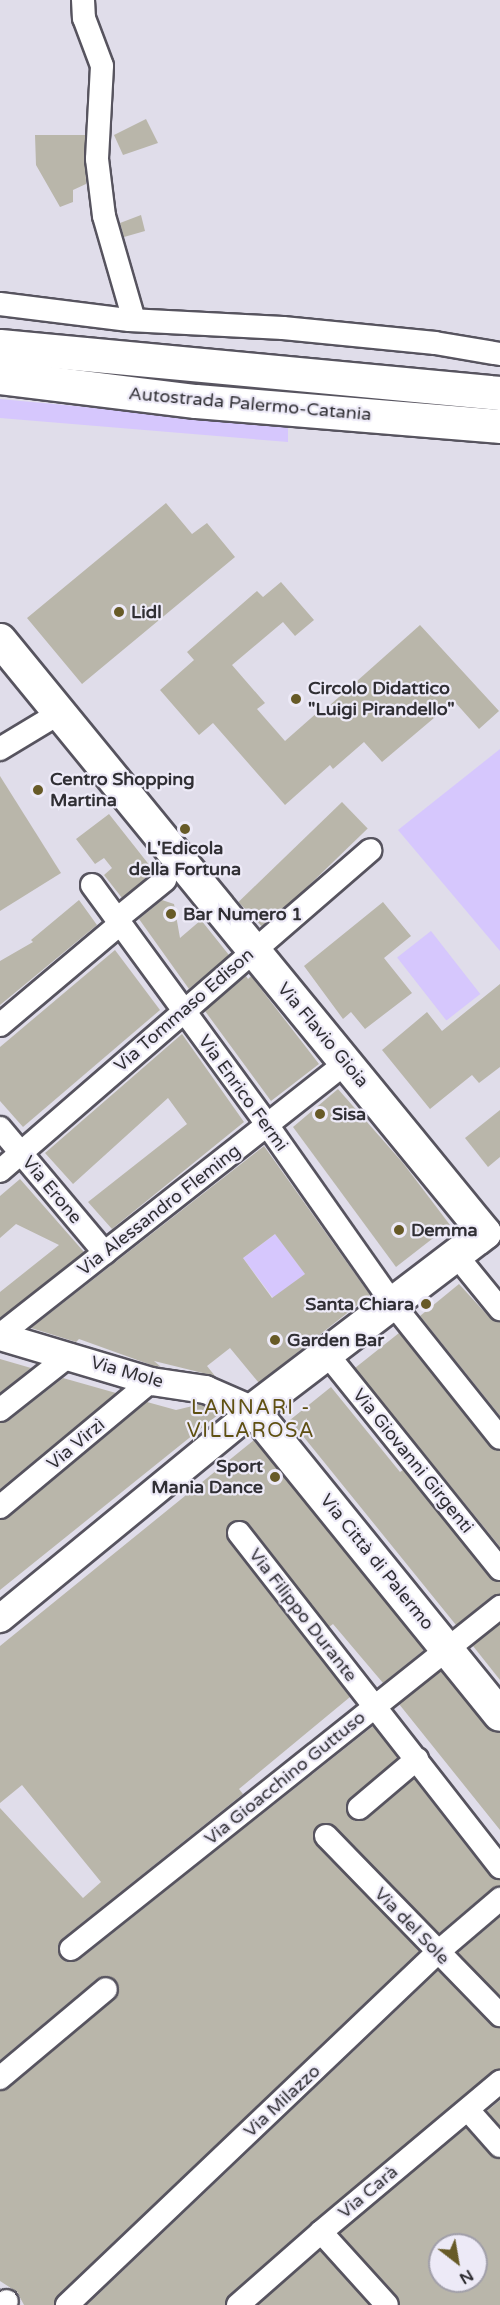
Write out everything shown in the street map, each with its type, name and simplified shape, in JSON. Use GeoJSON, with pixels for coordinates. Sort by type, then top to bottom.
{"type":"FeatureCollection","features":[{"type":"Feature","properties":{"kind":"highway","name":"Autostrada Palermo-Catania"},"geometry":{"type":"LineString","coordinates":[[0,345],[500,393]]}},
{"type":"Feature","properties":{"kind":"highway","name":"Autostrada Palermo-Catania"},"geometry":{"type":"LineString","coordinates":[[0,377],[196,401],[500,426]]}},
{"type":"Feature","properties":{"kind":"main road","name":"Via Flavio Gioia"},"geometry":{"type":"LineString","coordinates":[[0,640],[58,714],[346,1063],[492,1232]]}},
{"type":"Feature","properties":{"kind":"main road"},"geometry":{"type":"LineString","coordinates":[[253,1410],[456,1255],[492,1232]]}},
{"type":"Feature","properties":{"kind":"main road","name":"Via Città di Palermo"},"geometry":{"type":"LineString","coordinates":[[253,1410],[500,1715]]}},
{"type":"Feature","properties":{"kind":"street"},"geometry":{"type":"LineString","coordinates":[[84,0],[84,18],[102,66],[97,159],[104,216],[134,320]]}},
{"type":"Feature","properties":{"kind":"street"},"geometry":{"type":"LineString","coordinates":[[0,304],[134,320],[295,330],[435,343],[500,354]]}},
{"type":"Feature","properties":{"kind":"street"},"geometry":{"type":"LineString","coordinates":[[0,749],[58,714]]}},
{"type":"Feature","properties":{"kind":"street","name":"Via Tommaso Edison"},"geometry":{"type":"LineString","coordinates":[[0,1171],[369,850]]}},
{"type":"Feature","properties":{"kind":"street"},"geometry":{"type":"LineString","coordinates":[[0,1025],[165,880]]}},
{"type":"Feature","properties":{"kind":"street","name":"Via Enrico Fermi"},"geometry":{"type":"LineString","coordinates":[[92,885],[267,1125],[393,1304],[500,1438]]}},
{"type":"Feature","properties":{"kind":"street","name":"Via Alessandro Fleming"},"geometry":{"type":"LineString","coordinates":[[0,1335],[346,1063]]}},
{"type":"Feature","properties":{"kind":"street","name":"Via Erone"},"geometry":{"type":"LineString","coordinates":[[0,1128],[105,1253]]}},
{"type":"Feature","properties":{"kind":"street"},"geometry":{"type":"LineString","coordinates":[[456,1255],[500,1310]]}},
{"type":"Feature","properties":{"kind":"street","name":"Via Mole"},"geometry":{"type":"LineString","coordinates":[[0,1335],[151,1381],[205,1389],[253,1410]]}},
{"type":"Feature","properties":{"kind":"street","name":"Via Giovanni Girgenti"},"geometry":{"type":"LineString","coordinates":[[327,1354],[500,1569]]}},
{"type":"Feature","properties":{"kind":"street"},"geometry":{"type":"LineString","coordinates":[[0,1410],[70,1355]]}},
{"type":"Feature","properties":{"kind":"street","name":"Via Virzì"},"geometry":{"type":"LineString","coordinates":[[0,1507],[151,1381]]}},
{"type":"Feature","properties":{"kind":"street"},"geometry":{"type":"LineString","coordinates":[[0,1618],[253,1410]]}},
{"type":"Feature","properties":{"kind":"street","name":"Via Filippo Durante"},"geometry":{"type":"LineString","coordinates":[[239,1533],[500,1867]]}},
{"type":"Feature","properties":{"kind":"street","name":"Via Gioacchino Guttuso"},"geometry":{"type":"LineString","coordinates":[[71,1948],[500,1607]]}},
{"type":"Feature","properties":{"kind":"street"},"geometry":{"type":"LineString","coordinates":[[359,1808],[417,1759]]}},
{"type":"Feature","properties":{"kind":"street","name":"Via del Sole"},"geometry":{"type":"LineString","coordinates":[[326,1836],[500,2015]]}},
{"type":"Feature","properties":{"kind":"street","name":"Via Milazzo"},"geometry":{"type":"LineString","coordinates":[[67,2305],[438,1952],[500,1899]]}},
{"type":"Feature","properties":{"kind":"street"},"geometry":{"type":"LineString","coordinates":[[0,2078],[106,1989]]}},
{"type":"Feature","properties":{"kind":"street","name":"Via Carà"},"geometry":{"type":"LineString","coordinates":[[238,2305],[500,2082]]}},
{"type":"Feature","properties":{"kind":"street"},"geometry":{"type":"LineString","coordinates":[[468,2110],[500,2146]]}},
{"type":"Feature","properties":{"kind":"street"},"geometry":{"type":"LineString","coordinates":[[321,2232],[387,2305]]}},
{"type":"Feature","properties":{"kind":"shaded area"},"geometry":{"type":"Polygon","coordinates":[[[0,399],[288,426],[288,442],[0,418],[0,399]]]}},
{"type":"Feature","properties":{"kind":"shaded area"},"geometry":{"type":"Polygon","coordinates":[[[500,749],[500,951],[398,830],[500,749]]]}},
{"type":"Feature","properties":{"kind":"shaded area"},"geometry":{"type":"Polygon","coordinates":[[[431,931],[480,994],[446,1021],[397,957],[431,931]]]}},
{"type":"Feature","properties":{"kind":"shaded area"},"geometry":{"type":"Polygon","coordinates":[[[275,1234],[305,1274],[273,1298],[243,1258],[275,1234]]]}},
{"type":"Feature","properties":{"kind":"building"},"geometry":{"type":"Polygon","coordinates":[[[146,119],[158,143],[123,155],[114,135],[146,119]]]}},
{"type":"Feature","properties":{"kind":"building"},"geometry":{"type":"Polygon","coordinates":[[[35,135],[85,135],[86,184],[73,190],[73,202],[60,207],[36,165],[35,135]]]}},
{"type":"Feature","properties":{"kind":"building"},"geometry":{"type":"Polygon","coordinates":[[[141,215],[145,231],[124,237],[120,223],[141,215]]]}},
{"type":"Feature","properties":{"kind":"building"},"geometry":{"type":"Polygon","coordinates":[[[166,503],[192,534],[207,523],[235,557],[82,684],[27,618],[166,503]]]}},
{"type":"Feature","properties":{"kind":"building"},"geometry":{"type":"Polygon","coordinates":[[[281,582],[314,620],[295,636],[283,622],[232,665],[265,703],[257,709],[285,741],[319,711],[321,713],[420,625],[499,711],[479,729],[454,701],[382,762],[364,742],[333,769],[330,765],[285,805],[213,723],[199,735],[160,690],[194,660],[187,652],[257,591],[263,597],[281,582]]]}},
{"type":"Feature","properties":{"kind":"building"},"geometry":{"type":"Polygon","coordinates":[[[0,776],[61,873],[0,911],[0,776]]]}},
{"type":"Feature","properties":{"kind":"building"},"geometry":{"type":"Polygon","coordinates":[[[342,802],[368,829],[264,929],[238,902],[342,802]]]}},
{"type":"Feature","properties":{"kind":"building"},"geometry":{"type":"Polygon","coordinates":[[[109,814],[154,871],[122,898],[104,875],[112,868],[104,858],[95,864],[76,839],[109,814]]]}},
{"type":"Feature","properties":{"kind":"building"},"geometry":{"type":"Polygon","coordinates":[[[79,900],[97,925],[0,1005],[0,961],[33,942],[31,940],[79,900]]]}},
{"type":"Feature","properties":{"kind":"building"},"geometry":{"type":"Polygon","coordinates":[[[162,900],[174,904],[180,938],[201,920],[229,955],[189,989],[139,919],[162,900]]]}},
{"type":"Feature","properties":{"kind":"building"},"geometry":{"type":"Polygon","coordinates":[[[383,902],[411,936],[384,958],[412,993],[365,1029],[351,1012],[343,1019],[304,966],[383,902]]]}},
{"type":"Feature","properties":{"kind":"building"},"geometry":{"type":"Polygon","coordinates":[[[115,950],[160,1010],[23,1127],[0,1101],[0,1047],[115,950]]]}},
{"type":"Feature","properties":{"kind":"building"},"geometry":{"type":"Polygon","coordinates":[[[246,976],[248,979],[251,976],[319,1064],[271,1101],[205,1011],[246,976]]]}},
{"type":"Feature","properties":{"kind":"building"},"geometry":{"type":"Polygon","coordinates":[[[500,984],[500,1067],[479,1083],[472,1075],[430,1109],[382,1050],[427,1012],[442,1031],[500,984]]]}},
{"type":"Feature","properties":{"kind":"building"},"geometry":{"type":"Polygon","coordinates":[[[182,1034],[244,1122],[112,1229],[88,1202],[187,1124],[168,1098],[73,1184],[45,1153],[182,1034]]]}},
{"type":"Feature","properties":{"kind":"building"},"geometry":{"type":"Polygon","coordinates":[[[338,1089],[403,1163],[450,1225],[396,1267],[293,1127],[338,1089]]]}},
{"type":"Feature","properties":{"kind":"building"},"geometry":{"type":"Polygon","coordinates":[[[500,1110],[500,1157],[488,1167],[465,1138],[500,1110]]]}},
{"type":"Feature","properties":{"kind":"building"},"geometry":{"type":"Polygon","coordinates":[[[264,1146],[370,1295],[259,1383],[230,1348],[207,1366],[215,1376],[154,1361],[161,1367],[154,1366],[79,1339],[76,1342],[31,1328],[264,1146]],[[275,1234],[243,1258],[272,1298],[305,1274],[275,1234]]]}},
{"type":"Feature","properties":{"kind":"building"},"geometry":{"type":"Polygon","coordinates":[[[20,1179],[84,1252],[0,1318],[0,1292],[59,1245],[16,1224],[0,1238],[0,1196],[20,1179]]]}},
{"type":"Feature","properties":{"kind":"building"},"geometry":{"type":"Polygon","coordinates":[[[459,1284],[490,1318],[500,1322],[500,1416],[420,1316],[459,1284]]]}},
{"type":"Feature","properties":{"kind":"building"},"geometry":{"type":"Polygon","coordinates":[[[399,1333],[489,1446],[500,1451],[500,1547],[355,1368],[399,1333]]]}},
{"type":"Feature","properties":{"kind":"building"},"geometry":{"type":"Polygon","coordinates":[[[0,1359],[31,1368],[0,1393],[0,1359]]]}},
{"type":"Feature","properties":{"kind":"building"},"geometry":{"type":"Polygon","coordinates":[[[63,1378],[116,1393],[0,1489],[0,1423],[8,1421],[63,1378]]]}},
{"type":"Feature","properties":{"kind":"building"},"geometry":{"type":"Polygon","coordinates":[[[331,1387],[400,1472],[403,1470],[489,1577],[500,1582],[500,1594],[492,1596],[456,1625],[290,1420],[331,1387]]]}},
{"type":"Feature","properties":{"kind":"building"},"geometry":{"type":"Polygon","coordinates":[[[147,1402],[176,1410],[201,1404],[219,1414],[0,1590],[0,1520],[9,1517],[147,1402]]]}},
{"type":"Feature","properties":{"kind":"building"},"geometry":{"type":"Polygon","coordinates":[[[254,1440],[424,1650],[383,1683],[333,1624],[329,1627],[250,1525],[238,1520],[230,1523],[226,1534],[228,1541],[350,1697],[239,1789],[243,1794],[63,1938],[58,1945],[60,1957],[67,1962],[79,1960],[373,1726],[398,1758],[350,1798],[346,1804],[348,1816],[355,1821],[367,1819],[414,1779],[489,1875],[500,1880],[500,1886],[491,1889],[439,1933],[336,1827],[329,1823],[317,1826],[313,1833],[316,1845],[419,1951],[58,2295],[54,2305],[24,2305],[17,2292],[0,2281],[0,2091],[9,2088],[115,1999],[119,1987],[111,1977],[98,1978],[0,2060],[0,1808],[83,1898],[101,1882],[22,1785],[0,1803],[0,1646],[254,1440]]]}},
{"type":"Feature","properties":{"kind":"building"},"geometry":{"type":"Polygon","coordinates":[[[500,1624],[500,1680],[473,1646],[500,1624]]]}},
{"type":"Feature","properties":{"kind":"building"},"geometry":{"type":"Polygon","coordinates":[[[441,1671],[486,1726],[500,1733],[500,1830],[399,1704],[441,1671]]]}},
{"type":"Feature","properties":{"kind":"building"},"geometry":{"type":"Polygon","coordinates":[[[500,1917],[500,1996],[458,1953],[500,1917]]]}},
{"type":"Feature","properties":{"kind":"building"},"geometry":{"type":"Polygon","coordinates":[[[438,1971],[490,2024],[500,2028],[500,2069],[491,2072],[312,2222],[229,2295],[225,2305],[87,2305],[438,1971]]]}},
{"type":"Feature","properties":{"kind":"building"},"geometry":{"type":"Polygon","coordinates":[[[500,2100],[500,2126],[487,2111],[500,2100]]]}},
{"type":"Feature","properties":{"kind":"building"},"geometry":{"type":"Polygon","coordinates":[[[466,2128],[490,2155],[500,2159],[500,2305],[400,2305],[397,2296],[340,2233],[466,2128]]]}},
{"type":"Feature","properties":{"kind":"building"},"geometry":{"type":"Polygon","coordinates":[[[320,2251],[369,2305],[258,2305],[320,2251]]]}},
{"type":"Feature","properties":{"kind":"place","name":"Lidl"},"geometry":{"type":"Point","coordinates":[119,612]}},
{"type":"Feature","properties":{"kind":"place","name":"Circolo Didattico \"Luigi Pirandello\""},"geometry":{"type":"Point","coordinates":[296,699]}},
{"type":"Feature","properties":{"kind":"place","name":"Centro Shopping Martina"},"geometry":{"type":"Point","coordinates":[38,790]}},
{"type":"Feature","properties":{"kind":"place","name":"L'Edicola della Fortuna"},"geometry":{"type":"Point","coordinates":[185,829]}},
{"type":"Feature","properties":{"kind":"place","name":"Bar Numero 1"},"geometry":{"type":"Point","coordinates":[171,914]}},
{"type":"Feature","properties":{"kind":"place","name":"Sisa"},"geometry":{"type":"Point","coordinates":[320,1114]}},
{"type":"Feature","properties":{"kind":"place","name":"Demma"},"geometry":{"type":"Point","coordinates":[399,1230]}},
{"type":"Feature","properties":{"kind":"place","name":"Santa Chiara"},"geometry":{"type":"Point","coordinates":[426,1304]}},
{"type":"Feature","properties":{"kind":"place","name":"Garden Bar"},"geometry":{"type":"Point","coordinates":[275,1340]}},
{"type":"Feature","properties":{"kind":"place","name":"Sport Mania Dance"},"geometry":{"type":"Point","coordinates":[275,1477]}},
{"type":"Feature","properties":{"kind":"district","name":"LANNARI - VILLAROSA"},"geometry":{"type":"Point","coordinates":[251,1420]}}]}
